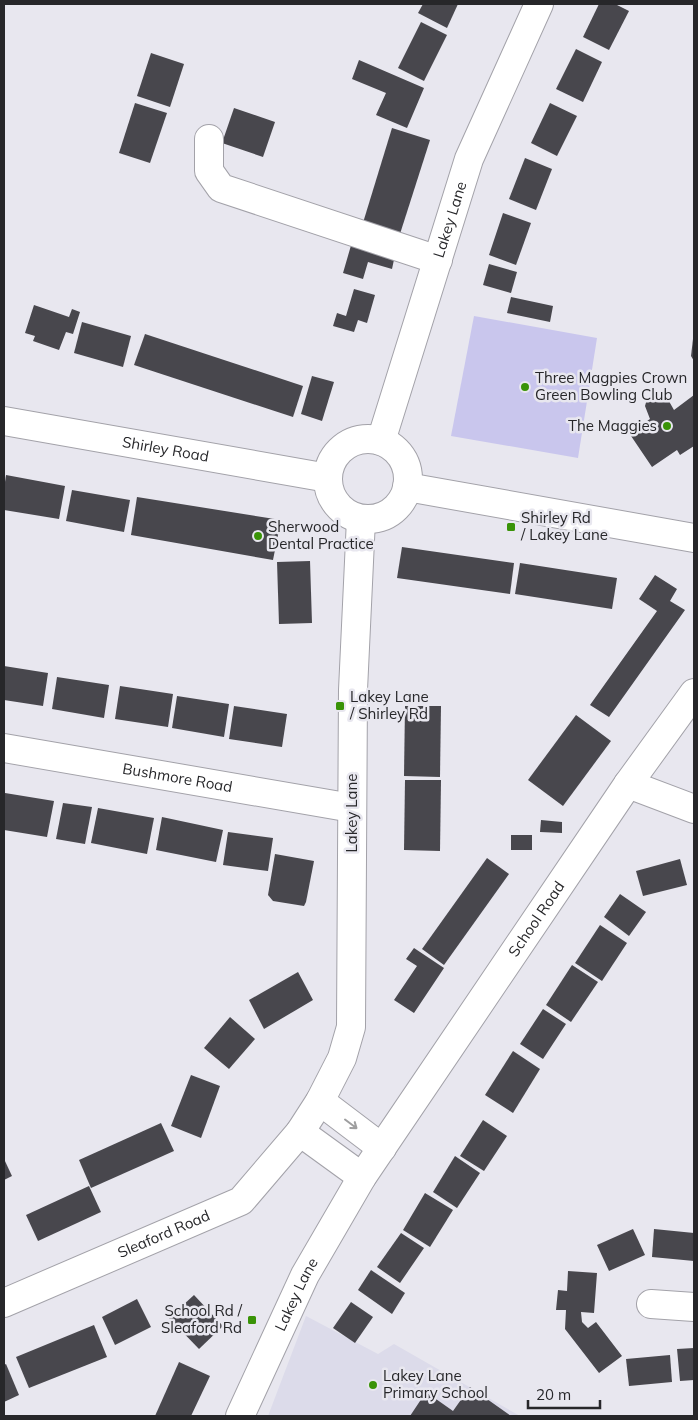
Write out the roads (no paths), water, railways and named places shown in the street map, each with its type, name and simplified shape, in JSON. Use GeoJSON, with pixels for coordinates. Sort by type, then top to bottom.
{"type":"FeatureCollection","features":[{"type":"Feature","properties":{"kind":"street","name":"Lakey Lane"},"geometry":{"type":"LineString","coordinates":[[381,441],[469,159],[539,4]]}},
{"type":"Feature","properties":{"kind":"street"},"geometry":{"type":"LineString","coordinates":[[209,140],[209,171],[221,188],[438,260]]}},
{"type":"Feature","properties":{"kind":"street","name":"Shirley Road"},"geometry":{"type":"LineString","coordinates":[[4,421],[328,478]]}},
{"type":"Feature","properties":{"kind":"street"},"geometry":{"type":"LineString","coordinates":[[368,439],[381,441],[395,450],[405,464],[408,476],[403,498],[385,516],[374,519],[361,519],[341,509],[333,500],[328,478],[330,466],[336,455],[345,446],[356,441],[368,439]]}},
{"type":"Feature","properties":{"kind":"street"},"geometry":{"type":"LineString","coordinates":[[407,487],[694,538]]}},
{"type":"Feature","properties":{"kind":"street","name":"Lakey Lane"},"geometry":{"type":"LineString","coordinates":[[300,1132],[320,1101],[342,1058],[351,1027],[353,690],[361,519]]}},
{"type":"Feature","properties":{"kind":"street","name":"School Road"},"geometry":{"type":"LineString","coordinates":[[382,1148],[628,784],[694,692]]}},
{"type":"Feature","properties":{"kind":"street","name":"Bushmore Road"},"geometry":{"type":"LineString","coordinates":[[4,748],[352,808]]}},
{"type":"Feature","properties":{"kind":"street"},"geometry":{"type":"LineString","coordinates":[[628,784],[694,810]]}},
{"type":"Feature","properties":{"kind":"street"},"geometry":{"type":"LineString","coordinates":[[320,1101],[382,1148]]}},
{"type":"Feature","properties":{"kind":"street"},"geometry":{"type":"LineString","coordinates":[[300,1132],[362,1177]]}},
{"type":"Feature","properties":{"kind":"street","name":"Sleaford Road"},"geometry":{"type":"LineString","coordinates":[[4,1303],[241,1201],[300,1132]]}},
{"type":"Feature","properties":{"kind":"street","name":"Lakey Lane"},"geometry":{"type":"LineString","coordinates":[[240,1416],[305,1275],[362,1177],[382,1148]]}},
{"type":"Feature","properties":{"kind":"street"},"geometry":{"type":"LineString","coordinates":[[651,1304],[694,1307]]}},
{"type":"Feature","properties":{"kind":"place","name":"Three Magpies Crown Green Bowling Club"},"geometry":{"type":"Point","coordinates":[525,387]}},
{"type":"Feature","properties":{"kind":"place","name":"The Maggies"},"geometry":{"type":"Point","coordinates":[667,426]}},
{"type":"Feature","properties":{"kind":"place","name":"Shirley Rd / Lakey Lane"},"geometry":{"type":"Point","coordinates":[511,527]}},
{"type":"Feature","properties":{"kind":"place","name":"Sherwood Dental Practice"},"geometry":{"type":"Point","coordinates":[258,536]}},
{"type":"Feature","properties":{"kind":"place","name":"Lakey Lane / Shirley Rd"},"geometry":{"type":"Point","coordinates":[340,706]}},
{"type":"Feature","properties":{"kind":"place","name":"School Rd / Sleaford Rd"},"geometry":{"type":"Point","coordinates":[252,1320]}},
{"type":"Feature","properties":{"kind":"place","name":"Lakey Lane Primary School"},"geometry":{"type":"Point","coordinates":[373,1385]}}]}
